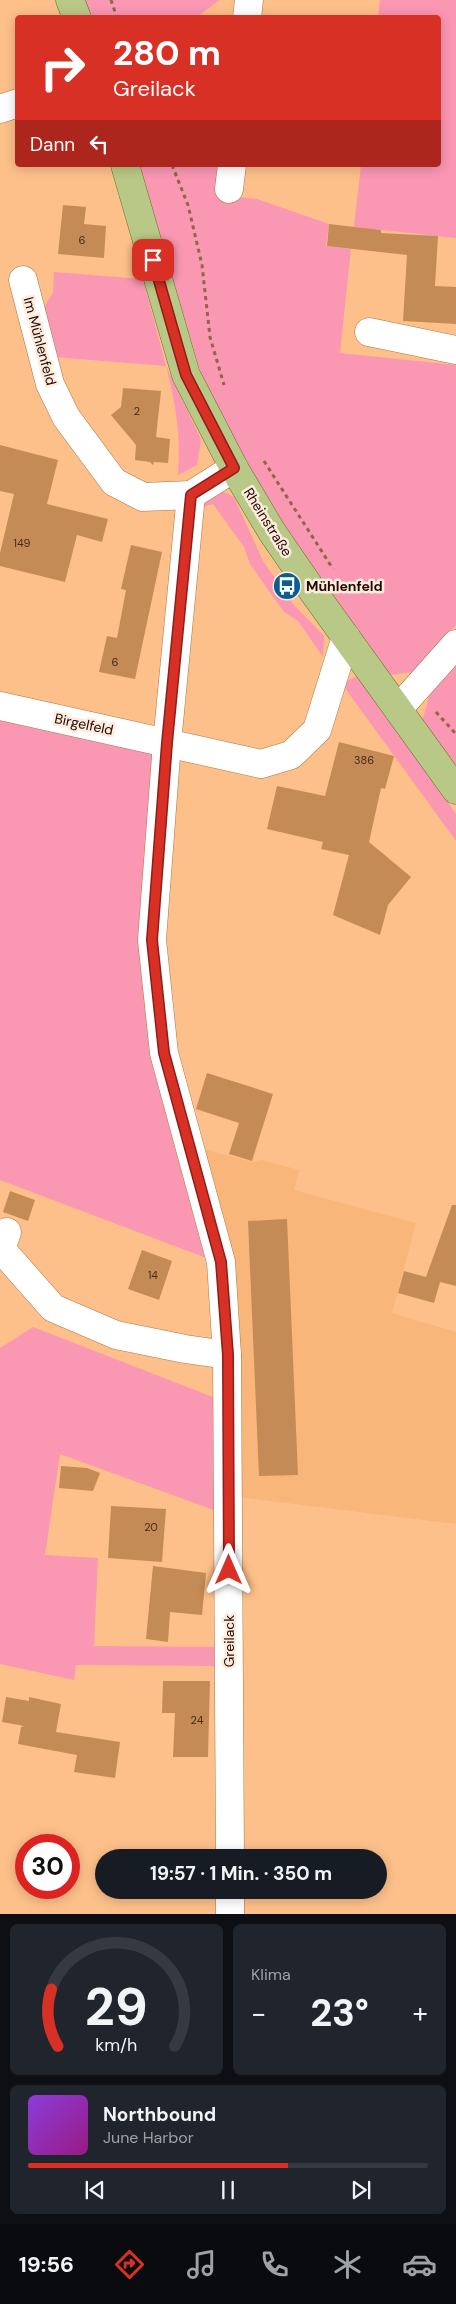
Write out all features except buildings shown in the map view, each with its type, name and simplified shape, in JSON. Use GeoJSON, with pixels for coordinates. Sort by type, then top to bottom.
{"type":"FeatureCollection","features":[{"type":"Feature","properties":{"kind":"main road"},"geometry":{"type":"LineString","coordinates":[[70,0],[76,15]]}},
{"type":"Feature","properties":{"kind":"main road","name":"Rheinstraße"},"geometry":{"type":"LineString","coordinates":[[126,167],[186,375],[234,468],[272,532],[456,790]]}},
{"type":"Feature","properties":{"kind":"street"},"geometry":{"type":"LineString","coordinates":[[0,109],[15,103]]}},
{"type":"Feature","properties":{"kind":"street","name":"Im Mühlenfeld"},"geometry":{"type":"LineString","coordinates":[[23,280],[50,384],[66,416],[114,482],[143,497],[191,495]]}},
{"type":"Feature","properties":{"kind":"street"},"geometry":{"type":"LineString","coordinates":[[370,332],[456,350]]}},
{"type":"Feature","properties":{"kind":"street"},"geometry":{"type":"LineString","coordinates":[[191,495],[234,468]]}},
{"type":"Feature","properties":{"kind":"street","name":"Greilack"},"geometry":{"type":"LineString","coordinates":[[191,495],[167,743],[152,940],[164,1053],[221,1262],[228,1355],[230,1849]]}},
{"type":"Feature","properties":{"kind":"street","name":"Birgelfeld"},"geometry":{"type":"LineString","coordinates":[[0,706],[261,764],[291,755],[317,730],[346,637]]}},
{"type":"Feature","properties":{"kind":"street"},"geometry":{"type":"LineString","coordinates":[[398,709],[456,644]]}},
{"type":"Feature","properties":{"kind":"street"},"geometry":{"type":"LineString","coordinates":[[7,1232],[1,1249],[53,1308],[116,1335],[185,1349],[228,1355]]}},
{"type":"Feature","properties":{"kind":"street"},"geometry":{"type":"LineString","coordinates":[[230,1899],[230,1914]]}},
{"type":"Feature","properties":{"kind":"path"},"geometry":{"type":"LineString","coordinates":[[111,0],[116,15]]}},
{"type":"Feature","properties":{"kind":"path"},"geometry":{"type":"LineString","coordinates":[[173,167],[188,205],[202,265],[210,337],[224,387]]}},
{"type":"Feature","properties":{"kind":"path"},"geometry":{"type":"LineString","coordinates":[[259,453],[338,577]]}},
{"type":"Feature","properties":{"kind":"shaded area"},"geometry":{"type":"Polygon","coordinates":[[[84,0],[220,0],[199,15],[89,15],[84,0]]]}},
{"type":"Feature","properties":{"kind":"shaded area"},"geometry":{"type":"Polygon","coordinates":[[[380,0],[456,0],[456,238],[354,227],[361,167],[441,167],[441,15],[378,15],[380,0]]]}},
{"type":"Feature","properties":{"kind":"shaded area"},"geometry":{"type":"Polygon","coordinates":[[[139,167],[226,167],[222,195],[257,199],[329,224],[326,246],[351,249],[340,353],[456,365],[456,625],[414,672],[389,675],[277,518],[237,452],[203,379],[139,167]]]}},
{"type":"Feature","properties":{"kind":"shaded area"},"geometry":{"type":"Polygon","coordinates":[[[54,272],[143,279],[166,366],[53,357],[44,307],[53,293],[54,272]]]}},
{"type":"Feature","properties":{"kind":"shaded area"},"geometry":{"type":"Polygon","coordinates":[[[166,366],[201,439],[197,465],[178,475],[179,446],[177,420],[166,366]]]}},
{"type":"Feature","properties":{"kind":"shaded area"},"geometry":{"type":"Polygon","coordinates":[[[218,489],[234,497],[263,561],[293,604],[324,636],[323,657],[298,621],[284,612],[250,564],[244,547],[213,504],[199,508],[218,489]]]}},
{"type":"Feature","properties":{"kind":"shaded area"},"geometry":{"type":"Polygon","coordinates":[[[456,662],[456,766],[422,722],[431,689],[456,662]]]}},
{"type":"Feature","properties":{"kind":"shaded area"},"geometry":{"type":"Polygon","coordinates":[[[358,675],[456,814],[456,841],[342,684],[358,675]]]}},
{"type":"Feature","properties":{"kind":"shaded area"},"geometry":{"type":"Polygon","coordinates":[[[0,712],[154,748],[142,944],[209,1259],[0,1180],[0,712]]]}},
{"type":"Feature","properties":{"kind":"shaded area"},"geometry":{"type":"Polygon","coordinates":[[[200,1148],[252,1162],[262,1160],[299,1170],[294,1190],[416,1223],[392,1313],[456,1332],[456,1524],[238,1497],[200,1148]]]}},
{"type":"Feature","properties":{"kind":"shaded area"},"geometry":{"type":"Polygon","coordinates":[[[33,1327],[218,1399],[219,1512],[60,1454],[45,1555],[98,1558],[94,1646],[219,1647],[220,1666],[76,1665],[74,1680],[0,1664],[0,1348],[33,1327]]]}},
{"type":"Feature","properties":{"kind":"place","name":"Mühlenfeld"},"geometry":{"type":"Point","coordinates":[287,586]}},
{"type":"Feature","properties":{"kind":"route"},"geometry":{"type":"LineString","coordinates":[[153,260],[186,375],[234,468],[191,495],[167,743],[152,940],[164,1053],[221,1262],[228,1355],[229,1570]]}}]}
